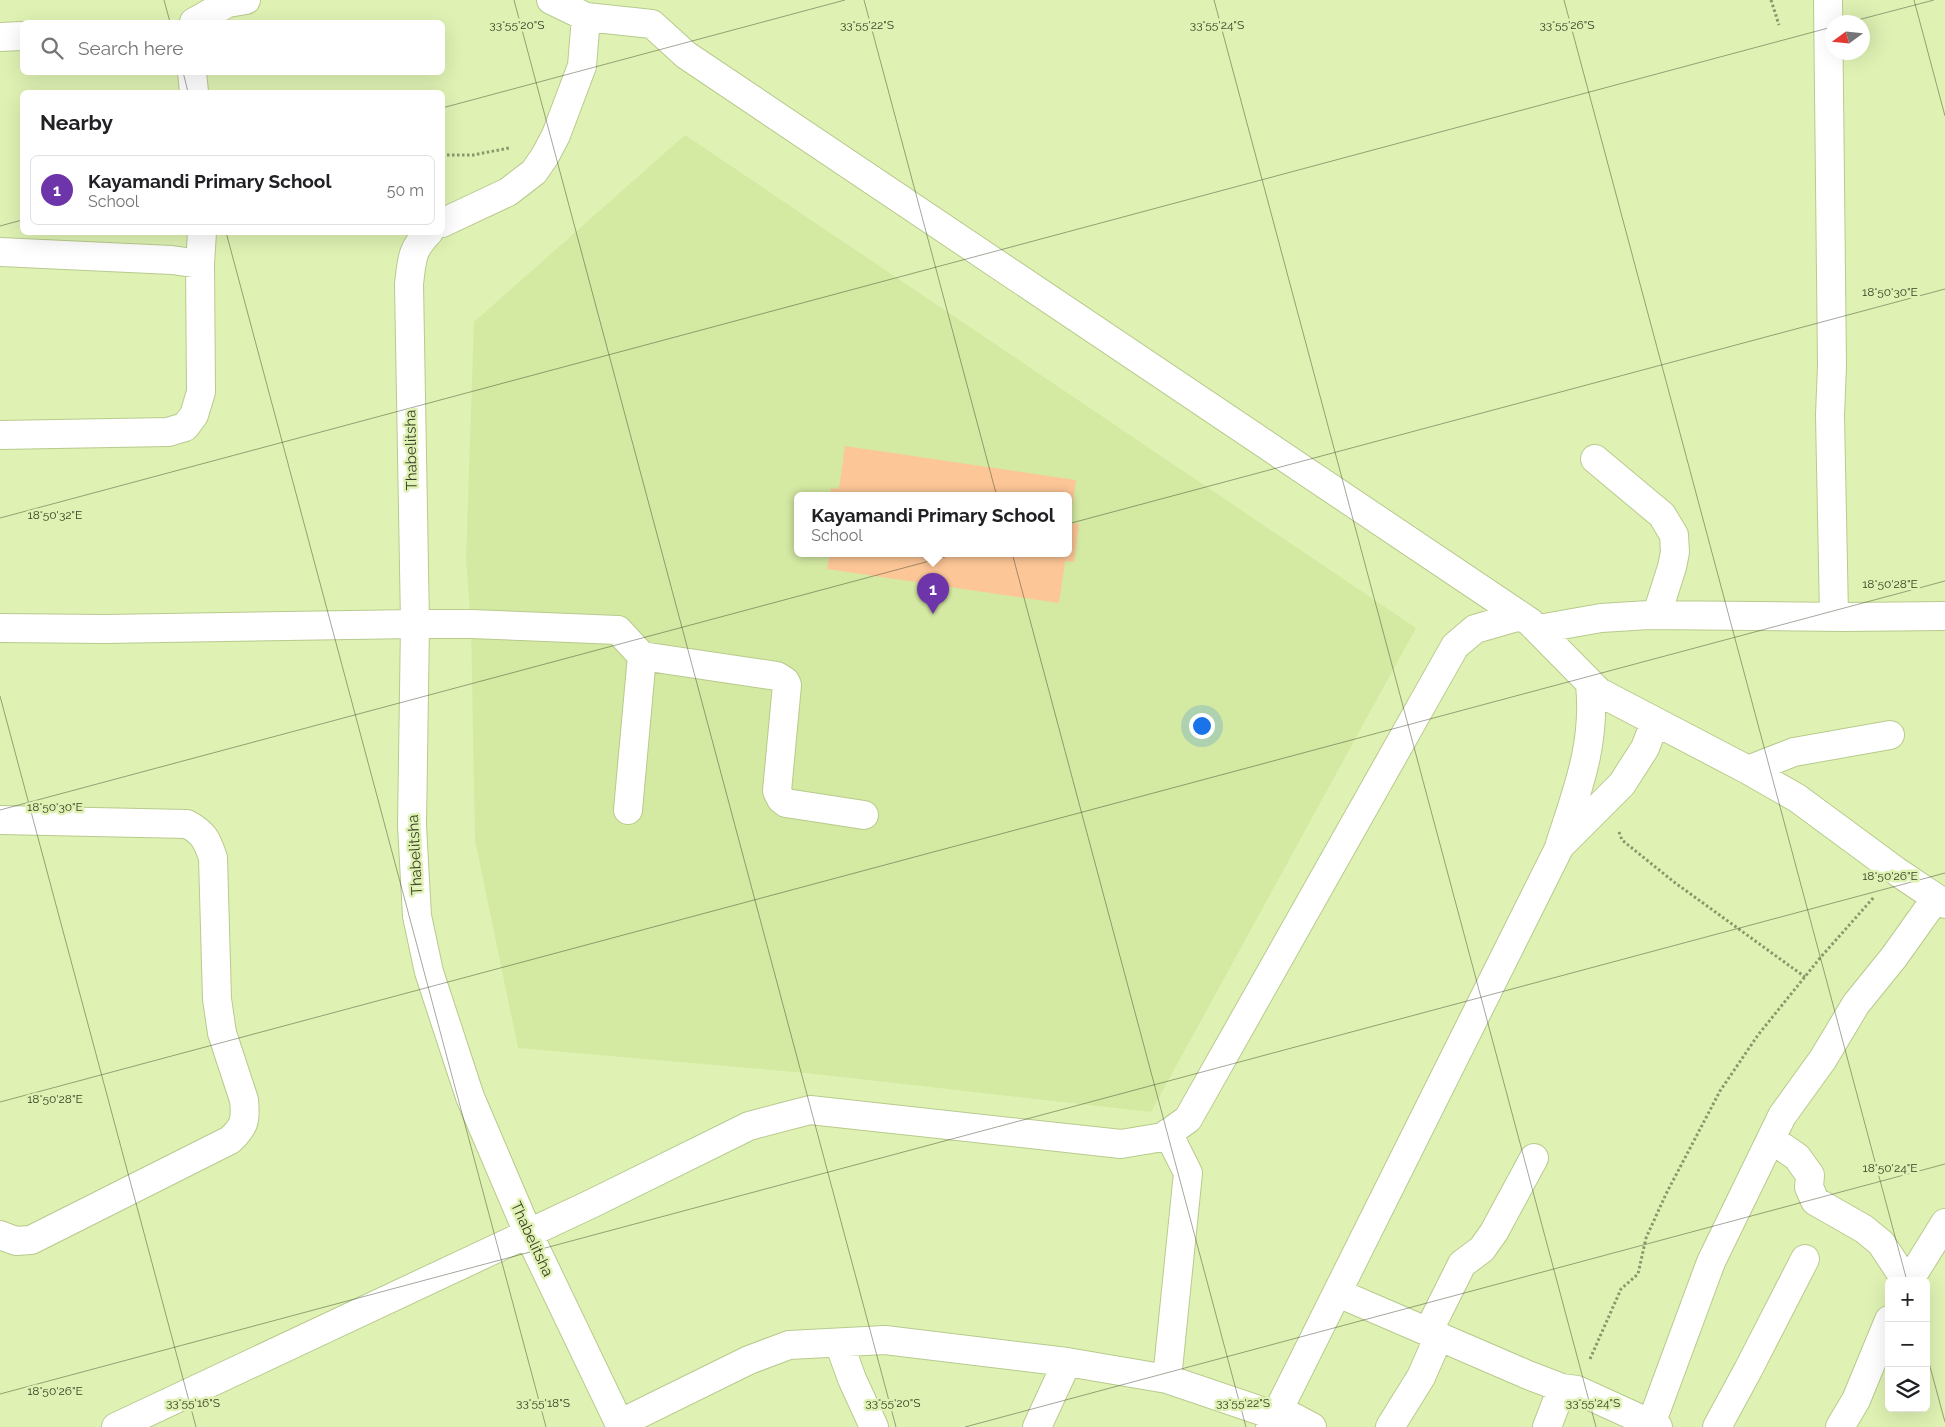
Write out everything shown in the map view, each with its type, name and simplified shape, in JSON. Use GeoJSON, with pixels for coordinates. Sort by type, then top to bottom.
{"type":"FeatureCollection","features":[{"type":"Feature","properties":{"kind":"street"},"geometry":{"type":"LineString","coordinates":[[198,20],[228,3],[246,0]]}},
{"type":"Feature","properties":{"kind":"street"},"geometry":{"type":"LineString","coordinates":[[551,0],[586,17],[652,24],[686,55],[1529,622],[1590,684],[1608,697],[1748,770],[1797,798],[1896,871],[1941,901],[1856,1004],[1823,1059],[1782,1116],[1711,1262],[1654,1426],[1338,1293]]}},
{"type":"Feature","properties":{"kind":"street"},"geometry":{"type":"LineString","coordinates":[[1828,0],[1832,366],[1830,415],[1834,616]]}},
{"type":"Feature","properties":{"kind":"street"},"geometry":{"type":"LineString","coordinates":[[445,222],[508,192],[534,172],[545,156],[556,134],[582,66],[586,17]]}},
{"type":"Feature","properties":{"kind":"street"},"geometry":{"type":"LineString","coordinates":[[0,37],[20,36]]}},
{"type":"Feature","properties":{"kind":"street"},"geometry":{"type":"LineString","coordinates":[[192,75],[194,90]]}},
{"type":"Feature","properties":{"kind":"street"},"geometry":{"type":"LineString","coordinates":[[0,435],[168,432],[186,427],[194,415],[201,392],[200,264],[202,235]]}},
{"type":"Feature","properties":{"kind":"street","name":"Thabelitsha"},"geometry":{"type":"LineString","coordinates":[[424,238],[412,260],[409,284],[415,624],[412,826],[418,916],[429,972],[470,1097],[528,1233],[620,1426]]}},
{"type":"Feature","properties":{"kind":"street"},"geometry":{"type":"LineString","coordinates":[[0,252],[172,260],[200,264]]}},
{"type":"Feature","properties":{"kind":"street"},"geometry":{"type":"LineString","coordinates":[[1595,459],[1662,515],[1674,535],[1675,552],[1672,567],[1657,614]]}},
{"type":"Feature","properties":{"kind":"street"},"geometry":{"type":"LineString","coordinates":[[116,1427],[528,1233],[749,1126],[810,1110],[1121,1144],[1163,1137],[1188,1119],[1455,646],[1475,629],[1529,622],[1657,614],[1945,616]]}},
{"type":"Feature","properties":{"kind":"street"},"geometry":{"type":"LineString","coordinates":[[0,628],[105,629],[480,624],[618,630],[642,656],[777,676],[785,681],[787,685],[777,791],[780,799],[786,803],[864,815]]}},
{"type":"Feature","properties":{"kind":"street"},"geometry":{"type":"LineString","coordinates":[[628,810],[642,656]]}},
{"type":"Feature","properties":{"kind":"street"},"geometry":{"type":"LineString","coordinates":[[1275,1418],[1560,846],[1589,746],[1592,718],[1590,684]]}},
{"type":"Feature","properties":{"kind":"street"},"geometry":{"type":"LineString","coordinates":[[1560,846],[1622,784],[1635,767],[1655,722]]}},
{"type":"Feature","properties":{"kind":"street"},"geometry":{"type":"LineString","coordinates":[[1748,770],[1794,752],[1890,735]]}},
{"type":"Feature","properties":{"kind":"street"},"geometry":{"type":"LineString","coordinates":[[0,820],[187,824],[198,830],[207,841],[213,858],[217,999],[222,1032],[246,1111],[244,1124],[230,1140],[31,1240],[16,1241],[0,1235]]}},
{"type":"Feature","properties":{"kind":"street"},"geometry":{"type":"LineString","coordinates":[[1167,1379],[1188,1173],[1168,1133]]}},
{"type":"Feature","properties":{"kind":"street"},"geometry":{"type":"LineString","coordinates":[[1771,1139],[1797,1157],[1810,1175],[1809,1187],[1815,1201],[1870,1234],[1881,1244],[1905,1277]]}},
{"type":"Feature","properties":{"kind":"street"},"geometry":{"type":"LineString","coordinates":[[1390,1427],[1421,1377],[1433,1334],[1462,1264],[1482,1248],[1494,1232],[1534,1158]]}},
{"type":"Feature","properties":{"kind":"street"},"geometry":{"type":"LineString","coordinates":[[1911,1277],[1945,1223]]}},
{"type":"Feature","properties":{"kind":"street"},"geometry":{"type":"LineString","coordinates":[[1717,1427],[1805,1259]]}},
{"type":"Feature","properties":{"kind":"street"},"geometry":{"type":"LineString","coordinates":[[1840,1427],[1856,1400],[1888,1322]]}},
{"type":"Feature","properties":{"kind":"street"},"geometry":{"type":"LineString","coordinates":[[620,1426],[750,1360],[790,1345],[885,1340],[1068,1362],[1167,1379],[1275,1418],[1312,1427]]}},
{"type":"Feature","properties":{"kind":"street"},"geometry":{"type":"LineString","coordinates":[[839,1343],[852,1379],[874,1427]]}},
{"type":"Feature","properties":{"kind":"street"},"geometry":{"type":"LineString","coordinates":[[1038,1427],[1068,1362]]}},
{"type":"Feature","properties":{"kind":"street"},"geometry":{"type":"LineString","coordinates":[[1547,1427],[1569,1389]]}},
{"type":"Feature","properties":{"kind":"path"},"geometry":{"type":"LineString","coordinates":[[1771,0],[1779,25]]}},
{"type":"Feature","properties":{"kind":"path"},"geometry":{"type":"LineString","coordinates":[[445,155],[473,155],[494,152],[556,134]]}},
{"type":"Feature","properties":{"kind":"path"},"geometry":{"type":"LineString","coordinates":[[1607,801],[1622,840],[1674,882],[1805,977]]}},
{"type":"Feature","properties":{"kind":"path"},"geometry":{"type":"LineString","coordinates":[[1569,1389],[1621,1289],[1638,1274],[1646,1238],[1666,1194],[1720,1091],[1758,1035],[1896,871]]}},
{"type":"Feature","properties":{"kind":"shaded area"},"geometry":{"type":"Polygon","coordinates":[[[685,135],[1416,628],[1151,1112],[806,1073],[518,1048],[475,840],[471,624],[466,560],[474,322],[685,135]]]}},
{"type":"Feature","properties":{"kind":"shaded area"},"geometry":{"type":"Polygon","coordinates":[[[845,446],[1076,480],[1072,509],[1072,492],[830,492],[831,488],[839,489],[845,446]]]}},
{"type":"Feature","properties":{"kind":"shaded area"},"geometry":{"type":"Polygon","coordinates":[[[1072,523],[1079,524],[1074,562],[1065,561],[1059,603],[827,569],[829,557],[1072,557],[1072,523]]]}},
{"type":"Feature","properties":{"kind":"place","name":"Kayamandi Primary School"},"geometry":{"type":"Point","coordinates":[933,614]}}]}
